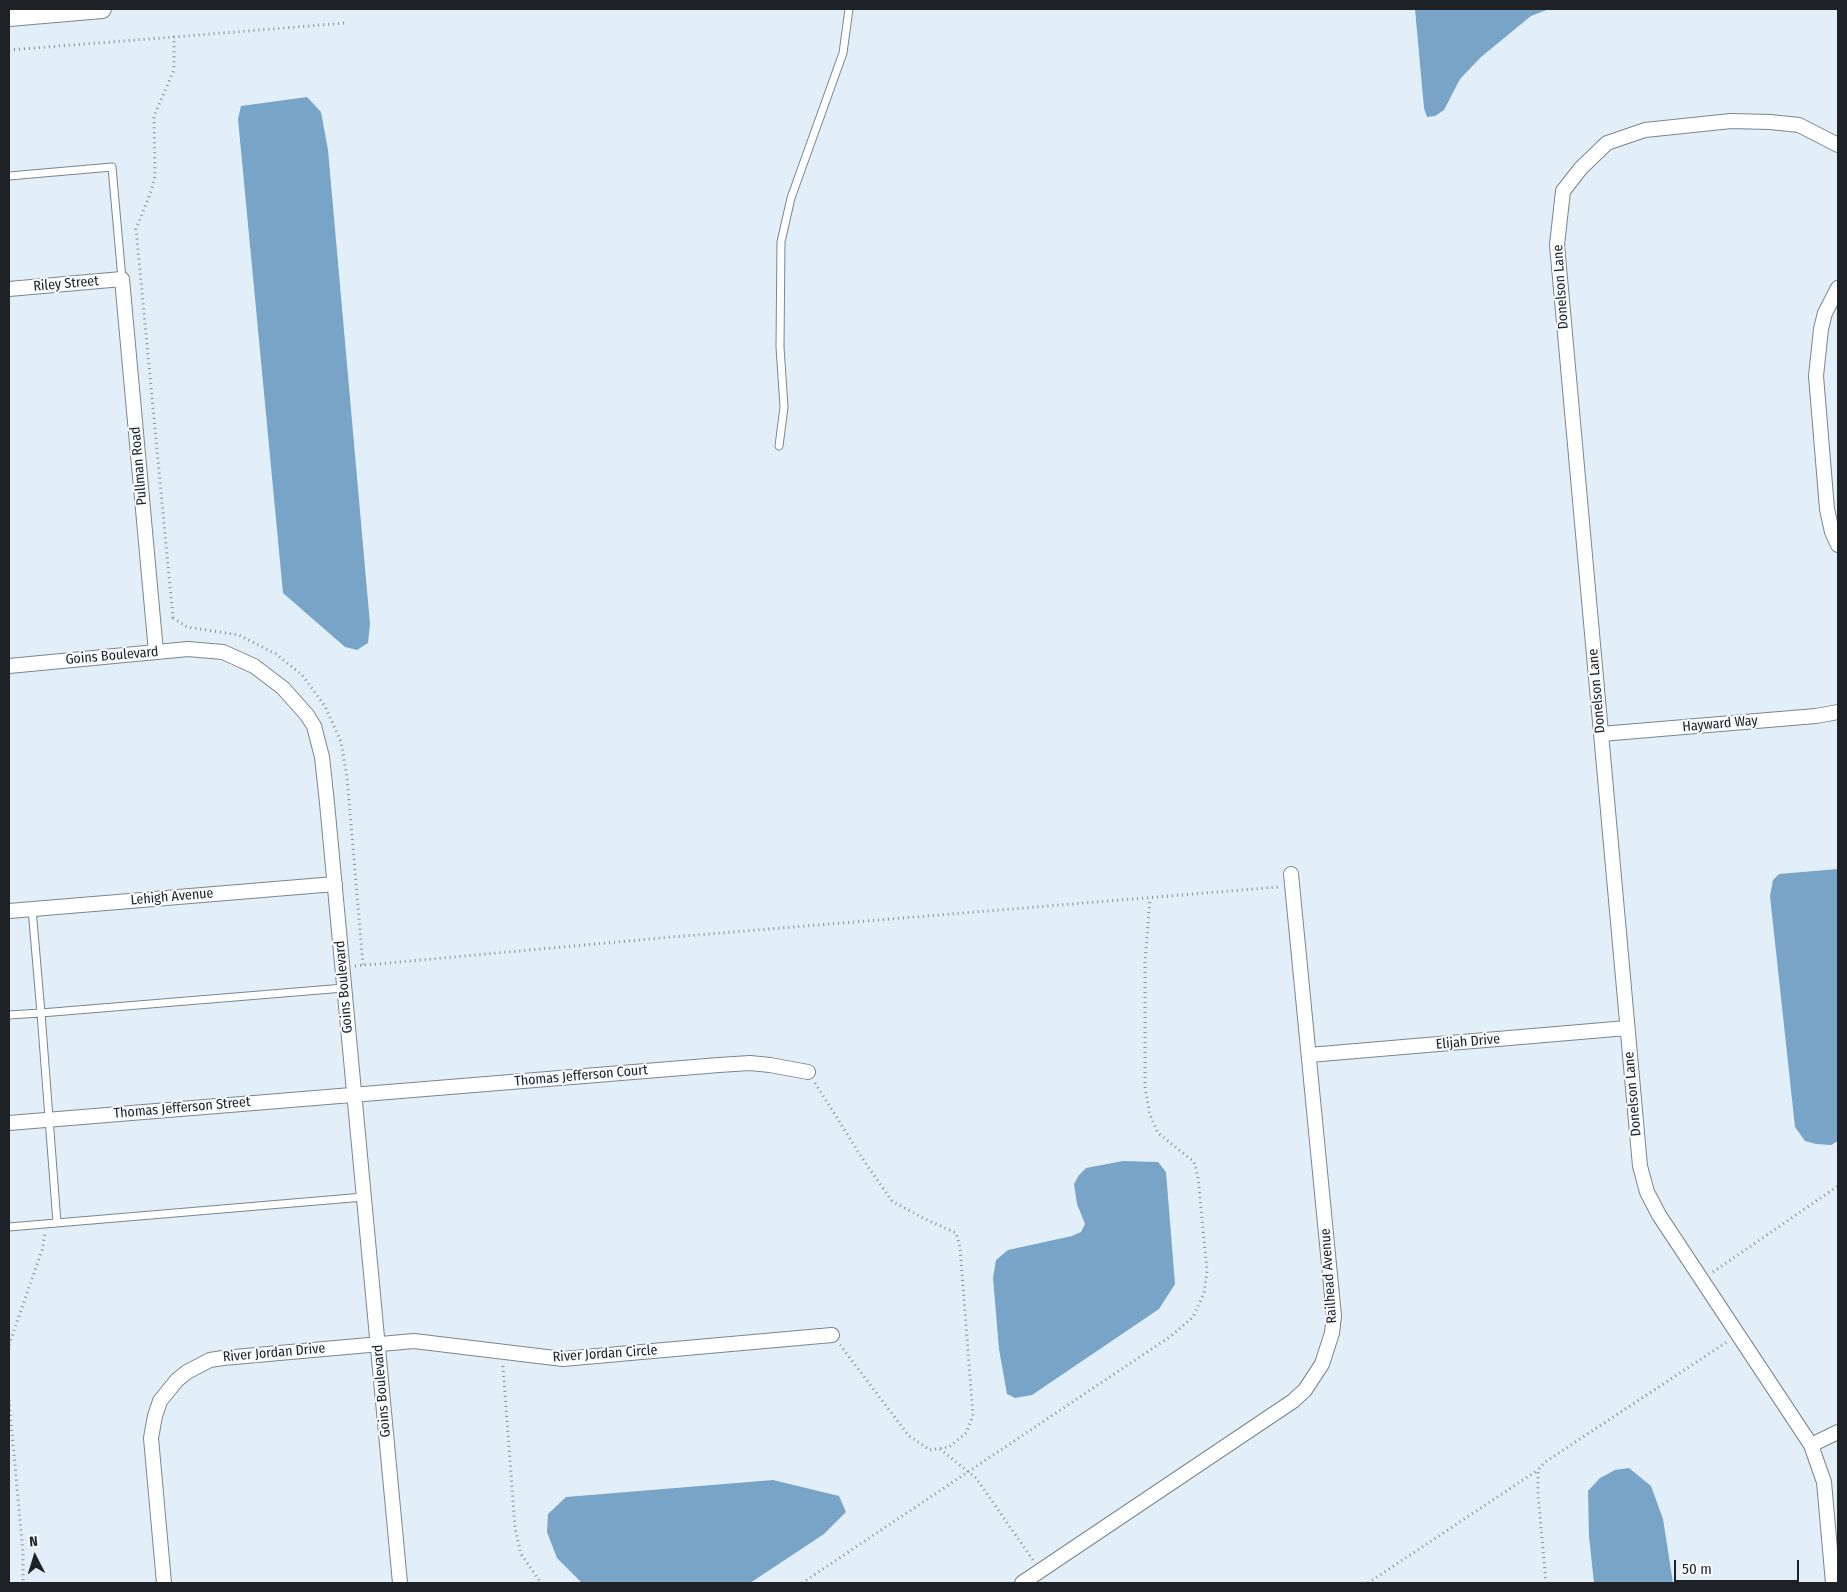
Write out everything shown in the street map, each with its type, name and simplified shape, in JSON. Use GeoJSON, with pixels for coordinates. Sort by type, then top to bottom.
{"type":"FeatureCollection","features":[{"type":"Feature","properties":{"kind":"street"},"geometry":{"type":"LineString","coordinates":[[9,17],[102,9]]}},
{"type":"Feature","properties":{"kind":"street","name":"Donelson Lane"},"geometry":{"type":"LineString","coordinates":[[1833,1583],[1824,1482],[1811,1445],[1653,1205],[1642,1177],[1638,1154],[1556,245],[1563,192],[1581,168],[1607,143],[1645,130],[1731,121],[1798,125],[1838,145]]}},
{"type":"Feature","properties":{"kind":"street","name":"Riley Street"},"geometry":{"type":"LineString","coordinates":[[9,290],[122,279]]}},
{"type":"Feature","properties":{"kind":"street","name":"Pullman Road"},"geometry":{"type":"LineString","coordinates":[[122,279],[156,652]]}},
{"type":"Feature","properties":{"kind":"street"},"geometry":{"type":"LineString","coordinates":[[1838,288],[1825,313],[1821,329],[1816,376],[1827,509],[1832,532],[1838,546]]}},
{"type":"Feature","properties":{"kind":"street","name":"Goins Boulevard"},"geometry":{"type":"LineString","coordinates":[[9,666],[188,649],[213,650],[234,656],[254,666],[283,688],[307,715],[314,726],[322,756],[335,884],[400,1583]]}},
{"type":"Feature","properties":{"kind":"street","name":"Hayward Way"},"geometry":{"type":"LineString","coordinates":[[1601,734],[1816,716],[1838,712]]}},
{"type":"Feature","properties":{"kind":"street","name":"Railhead Avenue"},"geometry":{"type":"LineString","coordinates":[[1022,1583],[1293,1401],[1305,1390],[1322,1364],[1328,1348],[1334,1316],[1292,880]]}},
{"type":"Feature","properties":{"kind":"street","name":"Lehigh Avenue"},"geometry":{"type":"LineString","coordinates":[[9,911],[335,884]]}},
{"type":"Feature","properties":{"kind":"street","name":"Elijah Drive"},"geometry":{"type":"LineString","coordinates":[[1309,1055],[1627,1028]]}},
{"type":"Feature","properties":{"kind":"street","name":"Thomas Jefferson Court"},"geometry":{"type":"LineString","coordinates":[[354,1094],[742,1063],[770,1065],[808,1072]]}},
{"type":"Feature","properties":{"kind":"street","name":"Thomas Jefferson Street"},"geometry":{"type":"LineString","coordinates":[[9,1123],[354,1094]]}},
{"type":"Feature","properties":{"kind":"street","name":"River Jordan Circle"},"geometry":{"type":"LineString","coordinates":[[377,1344],[414,1341],[431,1342],[564,1359],[832,1335]]}},
{"type":"Feature","properties":{"kind":"street","name":"River Jordan Drive"},"geometry":{"type":"LineString","coordinates":[[164,1583],[151,1438],[160,1401],[168,1389],[187,1372],[210,1360],[377,1344]]}},
{"type":"Feature","properties":{"kind":"street"},"geometry":{"type":"LineString","coordinates":[[1811,1445],[1838,1432]]}},
{"type":"Feature","properties":{"kind":"lane"},"geometry":{"type":"LineString","coordinates":[[779,446],[784,407],[780,347],[781,242],[791,198],[843,53],[849,9]]}},
{"type":"Feature","properties":{"kind":"lane"},"geometry":{"type":"LineString","coordinates":[[9,176],[112,167],[122,279]]}},
{"type":"Feature","properties":{"kind":"lane"},"geometry":{"type":"LineString","coordinates":[[32,909],[58,1223]]}},
{"type":"Feature","properties":{"kind":"lane"},"geometry":{"type":"LineString","coordinates":[[9,1015],[344,988]]}},
{"type":"Feature","properties":{"kind":"lane"},"geometry":{"type":"LineString","coordinates":[[9,1227],[364,1197]]}},
{"type":"Feature","properties":{"kind":"path"},"geometry":{"type":"LineString","coordinates":[[9,50],[345,23]]}},
{"type":"Feature","properties":{"kind":"path"},"geometry":{"type":"LineString","coordinates":[[173,618],[136,229],[155,177],[154,116],[174,70],[174,37]]}},
{"type":"Feature","properties":{"kind":"path"},"geometry":{"type":"LineString","coordinates":[[342,967],[692,935],[1150,898],[1292,880]]}},
{"type":"Feature","properties":{"kind":"path"},"geometry":{"type":"LineString","coordinates":[[802,1583],[1171,1336],[1193,1316],[1204,1293],[1207,1271],[1198,1177],[1194,1162],[1158,1133],[1150,1115],[1145,1087],[1145,963],[1150,898]]}},
{"type":"Feature","properties":{"kind":"path"},"geometry":{"type":"LineString","coordinates":[[808,1072],[866,1164],[892,1201],[922,1218],[956,1233],[960,1247],[973,1416],[966,1434],[948,1447],[930,1450],[909,1436],[832,1335]]}},
{"type":"Feature","properties":{"kind":"path"},"geometry":{"type":"LineString","coordinates":[[1702,1280],[1838,1186]]}},
{"type":"Feature","properties":{"kind":"path"},"geometry":{"type":"LineString","coordinates":[[9,1345],[42,1250],[46,1224]]}},
{"type":"Feature","properties":{"kind":"path"},"geometry":{"type":"LineString","coordinates":[[1368,1583],[1538,1470],[1545,1462],[1738,1335]]}},
{"type":"Feature","properties":{"kind":"path"},"geometry":{"type":"LineString","coordinates":[[503,1352],[515,1528],[521,1554],[541,1583]]}},
{"type":"Feature","properties":{"kind":"path"},"geometry":{"type":"LineString","coordinates":[[9,1400],[23,1553],[23,1583]]}},
{"type":"Feature","properties":{"kind":"path"},"geometry":{"type":"LineString","coordinates":[[939,1448],[981,1484],[1041,1571]]}},
{"type":"Feature","properties":{"kind":"path"},"geometry":{"type":"LineString","coordinates":[[1538,1470],[1538,1494],[1546,1583]]}},
{"type":"Feature","properties":{"kind":"water"},"geometry":{"type":"Polygon","coordinates":[[[1415,9],[1549,9],[1531,16],[1481,57],[1460,79],[1444,110],[1435,116],[1427,117],[1424,108],[1415,9]]]}},
{"type":"Feature","properties":{"kind":"water"},"geometry":{"type":"Polygon","coordinates":[[[307,97],[321,112],[328,150],[370,624],[368,643],[357,650],[345,647],[283,593],[238,119],[241,106],[307,97]]]}},
{"type":"Feature","properties":{"kind":"water"},"geometry":{"type":"Polygon","coordinates":[[[1838,869],[1838,1141],[1831,1145],[1805,1141],[1795,1127],[1770,896],[1773,880],[1779,874],[1838,869]]]}},
{"type":"Feature","properties":{"kind":"water"},"geometry":{"type":"Polygon","coordinates":[[[1123,1161],[1158,1162],[1166,1172],[1175,1284],[1159,1309],[1032,1395],[1015,1398],[1007,1394],[999,1349],[993,1278],[996,1260],[1008,1250],[1072,1236],[1081,1232],[1085,1224],[1077,1204],[1074,1184],[1079,1175],[1086,1168],[1123,1161]]]}},
{"type":"Feature","properties":{"kind":"water"},"geometry":{"type":"Polygon","coordinates":[[[1629,1468],[1651,1486],[1663,1519],[1673,1583],[1594,1583],[1589,1536],[1588,1491],[1600,1478],[1615,1470],[1629,1468]]]}},
{"type":"Feature","properties":{"kind":"water"},"geometry":{"type":"Polygon","coordinates":[[[773,1480],[839,1496],[846,1512],[824,1534],[750,1583],[582,1583],[557,1558],[547,1532],[548,1514],[566,1497],[773,1480]]]}}]}
